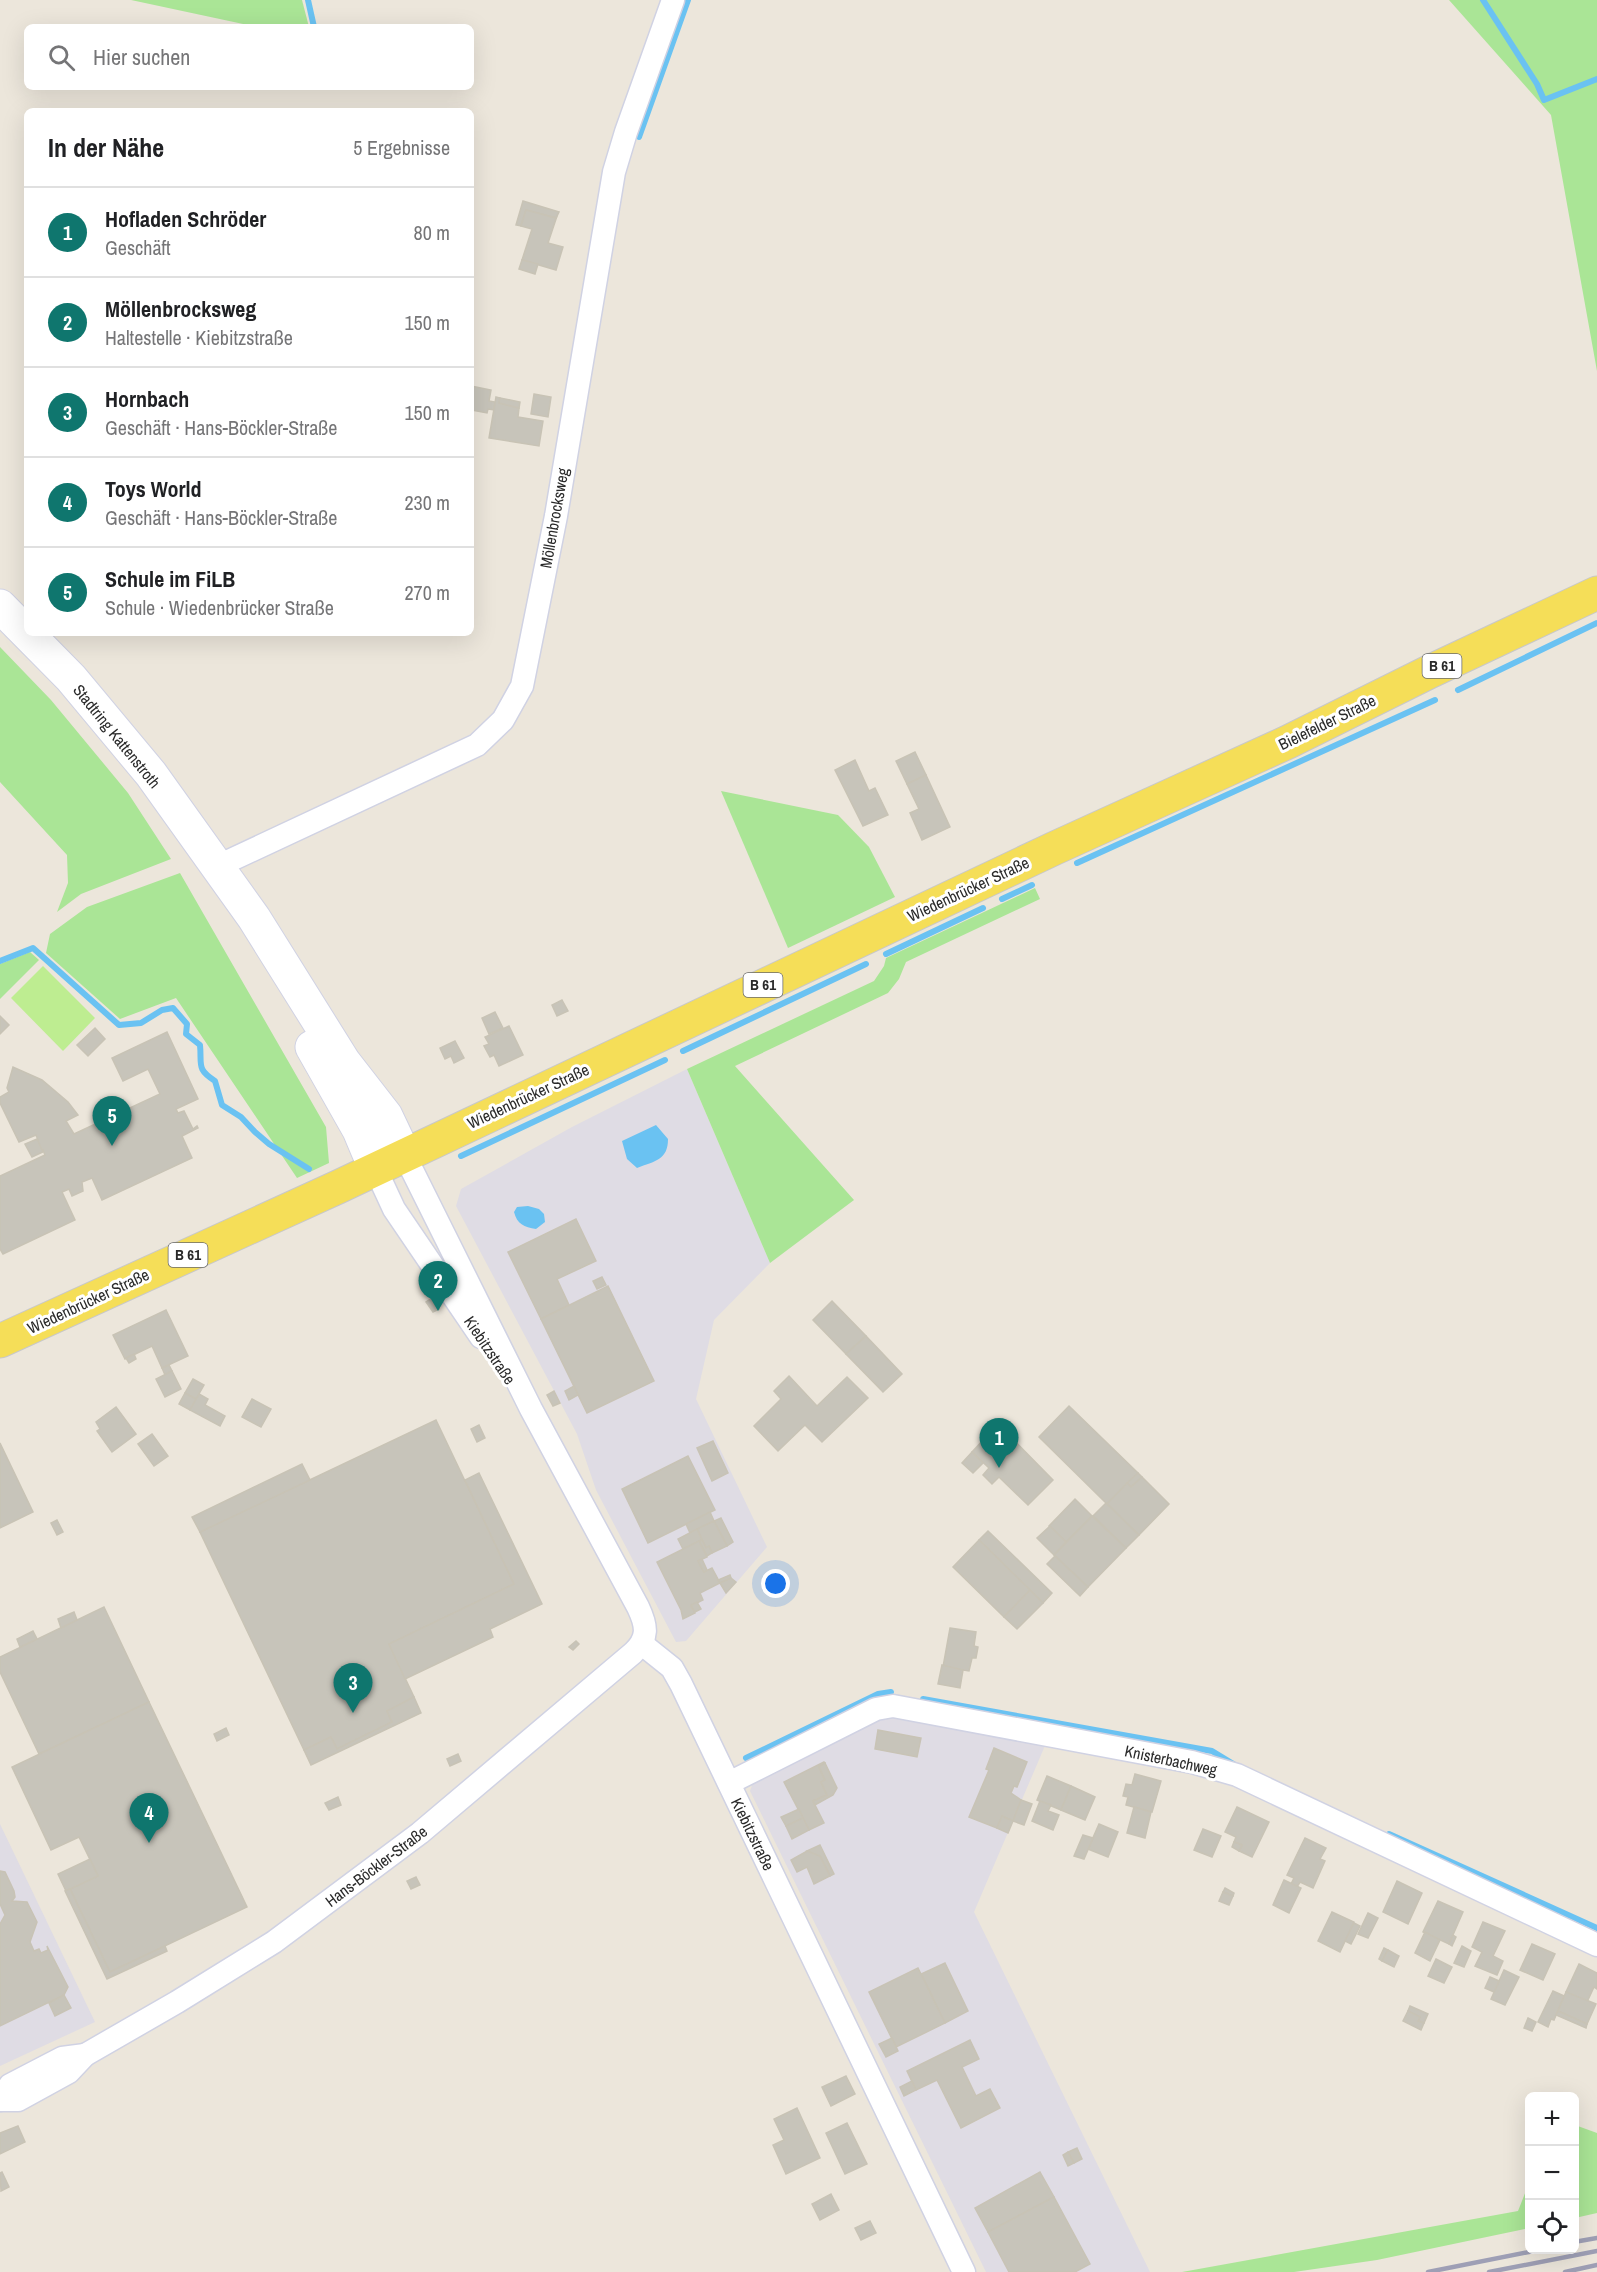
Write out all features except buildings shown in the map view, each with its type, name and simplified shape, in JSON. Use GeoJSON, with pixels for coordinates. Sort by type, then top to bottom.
{"type":"FeatureCollection","features":[{"type":"Feature","properties":{"kind":"main road","name":"Bielefelder Straße"},"geometry":{"type":"LineString","coordinates":[[1055,848],[1277,747],[1597,593]]}},
{"type":"Feature","properties":{"kind":"main road","name":"Stadtring Kattenstroth"},"geometry":{"type":"LineString","coordinates":[[0,606],[24,631]]}},
{"type":"Feature","properties":{"kind":"main road","name":"Stadtring Kattenstroth"},"geometry":{"type":"LineString","coordinates":[[29,636],[70,678],[151,774],[254,918],[344,1062],[386,1116],[404,1154]]}},
{"type":"Feature","properties":{"kind":"main road","name":"Wiedenbrücker Straße"},"geometry":{"type":"LineString","coordinates":[[0,1341],[375,1168],[1055,848]]}},
{"type":"Feature","properties":{"kind":"main road","name":"Stadtring Kattenstroth"},"geometry":{"type":"LineString","coordinates":[[219,871],[243,926],[359,1130],[375,1168]]}},
{"type":"Feature","properties":{"kind":"street","name":"Möllenbrocksweg"},"geometry":{"type":"LineString","coordinates":[[219,871],[477,745],[503,720],[522,687],[556,516],[614,172],[673,0]]}},
{"type":"Feature","properties":{"kind":"street","name":"Kiebitzstraße"},"geometry":{"type":"LineString","coordinates":[[404,1154],[531,1409],[638,1607],[645,1623],[646,1635],[642,1644],[672,1668],[963,2272]]}},
{"type":"Feature","properties":{"kind":"street","name":"Kiebitzstraße"},"geometry":{"type":"LineString","coordinates":[[375,1168],[394,1209],[531,1409]]}},
{"type":"Feature","properties":{"kind":"street","name":"Hans-Böckler-Straße"},"geometry":{"type":"LineString","coordinates":[[0,2100],[18,2100],[69,2072],[85,2055],[274,1942],[420,1833],[642,1644]]}},
{"type":"Feature","properties":{"kind":"street","name":"Knisterbachweg"},"geometry":{"type":"LineString","coordinates":[[729,1783],[876,1709],[892,1706],[916,1710],[1192,1762],[1237,1775],[1597,1945]]}},
{"type":"Feature","properties":{"kind":"shaded area"},"geometry":{"type":"Polygon","coordinates":[[[687,1069],[770,1263],[714,1320],[696,1399],[767,1547],[686,1641],[676,1642],[596,1490],[577,1434],[456,1206],[461,1189],[572,1127],[687,1069]]]}},
{"type":"Feature","properties":{"kind":"shaded area"},"geometry":{"type":"Polygon","coordinates":[[[878,1715],[1047,1741],[974,1912],[1150,2272],[986,2272],[750,1791],[755,1777],[878,1715]]]}},
{"type":"Feature","properties":{"kind":"shaded area"},"geometry":{"type":"Polygon","coordinates":[[[0,1824],[95,2022],[0,2066],[0,1824]]]}},
{"type":"Feature","properties":{"kind":"green space"},"geometry":{"type":"Polygon","coordinates":[[[131,0],[302,0],[308,24],[243,24],[131,0]]]}},
{"type":"Feature","properties":{"kind":"green space"},"geometry":{"type":"Polygon","coordinates":[[[1449,0],[1597,0],[1597,371],[1551,115],[1449,0]]]}},
{"type":"Feature","properties":{"kind":"green space"},"geometry":{"type":"Polygon","coordinates":[[[0,647],[51,700],[128,793],[171,859],[81,894],[57,912],[68,883],[67,855],[0,782],[0,647]]]}},
{"type":"Feature","properties":{"kind":"green space"},"geometry":{"type":"Polygon","coordinates":[[[721,791],[838,815],[869,847],[895,897],[788,948],[721,791]]]}},
{"type":"Feature","properties":{"kind":"green space"},"geometry":{"type":"Polygon","coordinates":[[[180,873],[326,1127],[329,1163],[297,1178],[176,998],[120,1019],[46,953],[50,934],[87,907],[180,873]]]}},
{"type":"Feature","properties":{"kind":"green space"},"geometry":{"type":"Polygon","coordinates":[[[1035,888],[1040,899],[906,962],[899,979],[888,993],[735,1066],[854,1200],[770,1263],[687,1069],[874,981],[884,966],[886,958],[1035,888]]]}},
{"type":"Feature","properties":{"kind":"green space"},"geometry":{"type":"Polygon","coordinates":[[[30,952],[39,960],[0,999],[0,964],[30,952]]]}},
{"type":"Feature","properties":{"kind":"green space"},"geometry":{"type":"Polygon","coordinates":[[[43,966],[95,1018],[63,1051],[11,998],[43,966]]]}},
{"type":"Feature","properties":{"kind":"green space"},"geometry":{"type":"Polygon","coordinates":[[[1579,2126],[1597,2133],[1597,2213],[1579,2217],[1579,2126]]]}},
{"type":"Feature","properties":{"kind":"green space"},"geometry":{"type":"Polygon","coordinates":[[[1525,2193],[1525,2229],[1377,2260],[1294,2272],[1182,2272],[1518,2211],[1525,2193]]]}},
{"type":"Feature","properties":{"kind":"water"},"geometry":{"type":"Polygon","coordinates":[[[656,1125],[668,1139],[666,1151],[659,1159],[637,1168],[627,1159],[622,1141],[656,1125]]]}},
{"type":"Feature","properties":{"kind":"water"},"geometry":{"type":"Polygon","coordinates":[[[528,1206],[539,1209],[544,1214],[545,1222],[536,1229],[522,1224],[515,1216],[514,1212],[517,1207],[528,1206]]]}},
{"type":"Feature","properties":{"kind":"waterway"},"geometry":{"type":"LineString","coordinates":[[308,0],[313,24]]}},
{"type":"Feature","properties":{"kind":"waterway"},"geometry":{"type":"LineString","coordinates":[[639,137],[688,0]]}},
{"type":"Feature","properties":{"kind":"waterway"},"geometry":{"type":"LineString","coordinates":[[1483,0],[1537,84],[1544,100],[1597,79]]}},
{"type":"Feature","properties":{"kind":"waterway"},"geometry":{"type":"LineString","coordinates":[[1458,690],[1597,623]]}},
{"type":"Feature","properties":{"kind":"waterway"},"geometry":{"type":"LineString","coordinates":[[1077,863],[1435,700]]}},
{"type":"Feature","properties":{"kind":"waterway"},"geometry":{"type":"LineString","coordinates":[[1002,899],[1032,885]]}},
{"type":"Feature","properties":{"kind":"waterway"},"geometry":{"type":"LineString","coordinates":[[886,954],[983,908]]}},
{"type":"Feature","properties":{"kind":"waterway"},"geometry":{"type":"LineString","coordinates":[[0,961],[33,948],[119,1025],[141,1023],[162,1010],[173,1008],[187,1024],[186,1034],[200,1045],[202,1070],[215,1081],[222,1105],[241,1117],[269,1144],[309,1169]]}},
{"type":"Feature","properties":{"kind":"waterway"},"geometry":{"type":"LineString","coordinates":[[683,1051],[866,964]]}},
{"type":"Feature","properties":{"kind":"waterway"},"geometry":{"type":"LineString","coordinates":[[461,1156],[665,1060]]}},
{"type":"Feature","properties":{"kind":"waterway"},"geometry":{"type":"LineString","coordinates":[[746,1758],[878,1694],[891,1692]]}},
{"type":"Feature","properties":{"kind":"waterway"},"geometry":{"type":"LineString","coordinates":[[923,1699],[1212,1751],[1235,1765]]}},
{"type":"Feature","properties":{"kind":"waterway"},"geometry":{"type":"LineString","coordinates":[[1389,1834],[1597,1928]]}},
{"type":"Feature","properties":{"kind":"railway"},"geometry":{"type":"LineString","coordinates":[[1579,2241],[1597,2238]]}},
{"type":"Feature","properties":{"kind":"railway"},"geometry":{"type":"LineString","coordinates":[[1489,2272],[1597,2251]]}},
{"type":"Feature","properties":{"kind":"railway"},"geometry":{"type":"LineString","coordinates":[[1428,2272],[1525,2253]]}},
{"type":"Feature","properties":{"kind":"railway"},"geometry":{"type":"LineString","coordinates":[[1565,2272],[1597,2265]]}},
{"type":"Feature","properties":{"kind":"place","name":"Schule im FiLB"},"geometry":{"type":"Point","coordinates":[112,1146]}},
{"type":"Feature","properties":{"kind":"place","name":"Möllenbrocksweg"},"geometry":{"type":"Point","coordinates":[438,1311]}},
{"type":"Feature","properties":{"kind":"place","name":"Hofladen Schröder"},"geometry":{"type":"Point","coordinates":[999,1468]}},
{"type":"Feature","properties":{"kind":"place","name":"Hornbach"},"geometry":{"type":"Point","coordinates":[353,1713]}},
{"type":"Feature","properties":{"kind":"place","name":"Toys World"},"geometry":{"type":"Point","coordinates":[149,1843]}}]}
